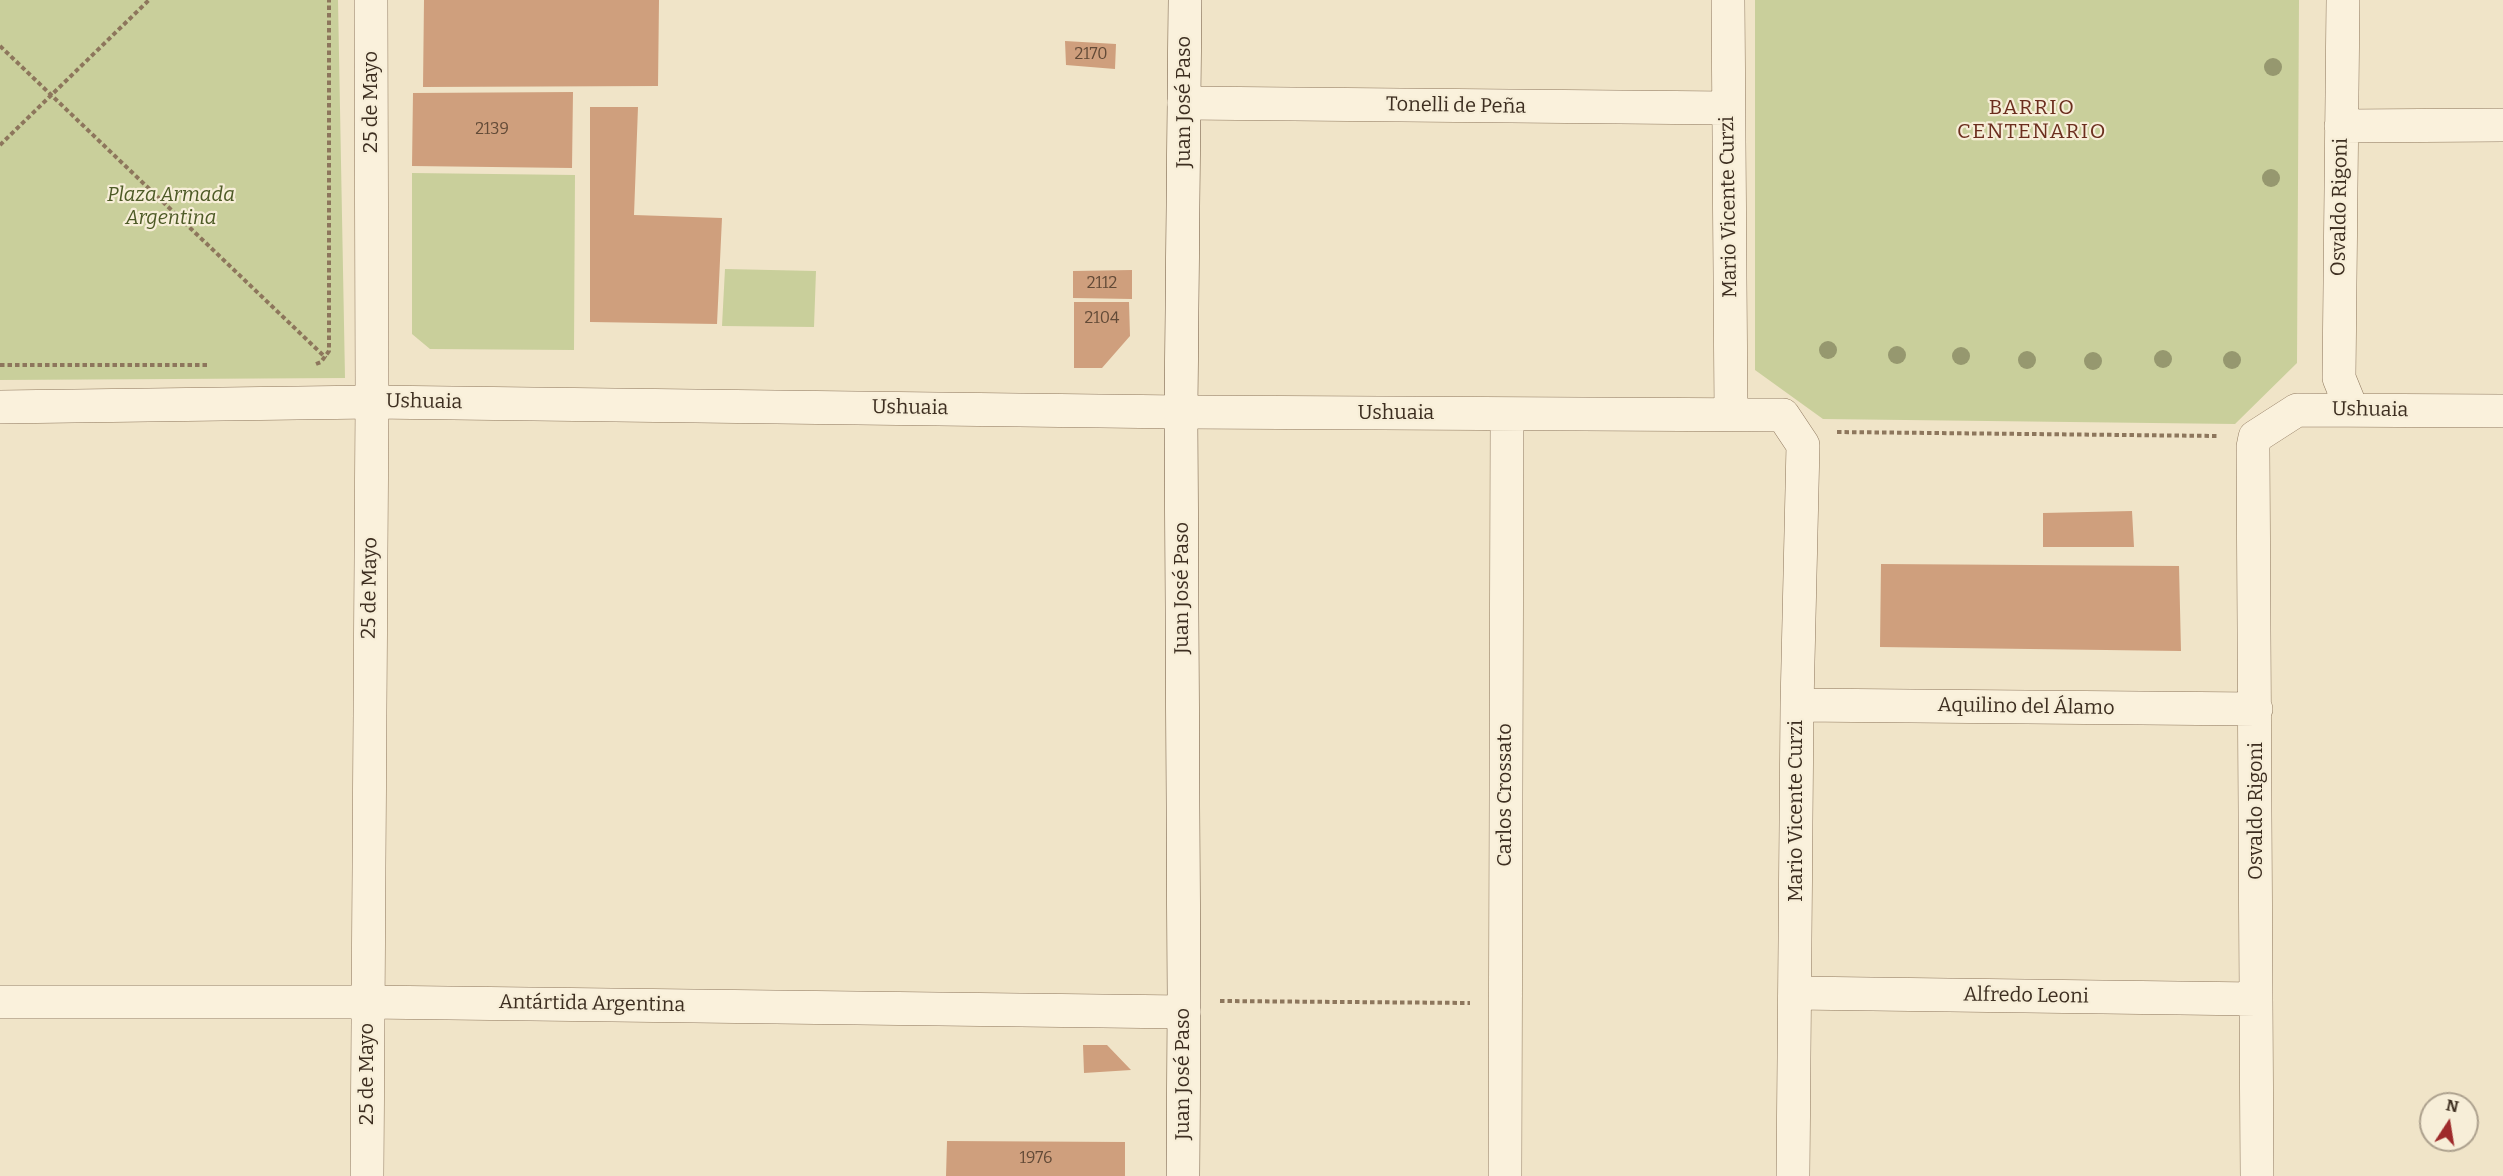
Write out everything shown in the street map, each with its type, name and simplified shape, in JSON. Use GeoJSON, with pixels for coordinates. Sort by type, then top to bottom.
{"type":"FeatureCollection","features":[{"type":"Feature","properties":{"kind":"street","name":"25 de Mayo"},"geometry":{"type":"LineString","coordinates":[[367,1176],[372,402],[371,0]]}},
{"type":"Feature","properties":{"kind":"street","name":"Juan José Paso"},"geometry":{"type":"LineString","coordinates":[[1183,1176],[1181,412],[1185,0]]}},
{"type":"Feature","properties":{"kind":"street","name":"Mario Vicente Curzi"},"geometry":{"type":"LineString","coordinates":[[1728,0],[1731,414]]}},
{"type":"Feature","properties":{"kind":"street","name":"Osvaldo Rigoni"},"geometry":{"type":"LineString","coordinates":[[2343,0],[2338,378],[2352,410]]}},
{"type":"Feature","properties":{"kind":"street","name":"Tonelli de Peña"},"geometry":{"type":"LineString","coordinates":[[1184,103],[1728,108]]}},
{"type":"Feature","properties":{"kind":"street"},"geometry":{"type":"LineString","coordinates":[[2341,126],[2503,125]]}},
{"type":"Feature","properties":{"kind":"street","name":"Ushuaia"},"geometry":{"type":"LineString","coordinates":[[0,407],[372,402],[1181,412],[1731,414],[1783,415],[1798,438]]}},
{"type":"Feature","properties":{"kind":"street","name":"Ushuaia"},"geometry":{"type":"LineString","coordinates":[[2254,442],[2296,410],[2503,411]]}},
{"type":"Feature","properties":{"kind":"street","name":"Carlos Crossato"},"geometry":{"type":"LineString","coordinates":[[1505,1176],[1508,414]]}},
{"type":"Feature","properties":{"kind":"street","name":"Mario Vicente Curzi"},"geometry":{"type":"LineString","coordinates":[[1793,1176],[1798,438]]}},
{"type":"Feature","properties":{"kind":"street","name":"Osvaldo Rigoni"},"geometry":{"type":"LineString","coordinates":[[2254,442],[2257,1176]]}},
{"type":"Feature","properties":{"kind":"street","name":"Aquilino del Álamo"},"geometry":{"type":"LineString","coordinates":[[1797,705],[2256,709]]}},
{"type":"Feature","properties":{"kind":"street","name":"Alfredo Leoni"},"geometry":{"type":"LineString","coordinates":[[1795,993],[2256,999]]}},
{"type":"Feature","properties":{"kind":"street","name":"Antártida Argentina"},"geometry":{"type":"LineString","coordinates":[[0,1002],[1184,1007]]}},
{"type":"Feature","properties":{"kind":"path"},"geometry":{"type":"LineString","coordinates":[[0,145],[149,0]]}},
{"type":"Feature","properties":{"kind":"path"},"geometry":{"type":"LineString","coordinates":[[313,365],[326,358],[329,351],[329,0]]}},
{"type":"Feature","properties":{"kind":"path"},"geometry":{"type":"LineString","coordinates":[[0,45],[326,358]]}},
{"type":"Feature","properties":{"kind":"path"},"geometry":{"type":"LineString","coordinates":[[0,365],[220,365]]}},
{"type":"Feature","properties":{"kind":"path"},"geometry":{"type":"LineString","coordinates":[[1798,438],[2254,442]]}},
{"type":"Feature","properties":{"kind":"path"},"geometry":{"type":"LineString","coordinates":[[1184,1007],[1504,1003]]}},
{"type":"Feature","properties":{"kind":"green space","name":"Plaza Armada Argentina"},"geometry":{"type":"Polygon","coordinates":[[[0,0],[338,0],[345,378],[0,380],[0,0]]]}},
{"type":"Feature","properties":{"kind":"green space"},"geometry":{"type":"Polygon","coordinates":[[[1755,0],[2299,0],[2297,363],[2235,424],[1823,419],[1755,370],[1755,0]]]}},
{"type":"Feature","properties":{"kind":"green space"},"geometry":{"type":"Polygon","coordinates":[[[412,173],[575,175],[574,350],[430,349],[412,334],[412,173]]]}},
{"type":"Feature","properties":{"kind":"green space"},"geometry":{"type":"Polygon","coordinates":[[[725,269],[816,271],[814,327],[722,326],[725,269]]]}},
{"type":"Feature","properties":{"kind":"building"},"geometry":{"type":"Polygon","coordinates":[[[424,0],[659,0],[658,86],[423,87],[424,0]]]}},
{"type":"Feature","properties":{"kind":"building"},"geometry":{"type":"Polygon","coordinates":[[[1065,41],[1116,44],[1115,69],[1066,65],[1065,41]]]}},
{"type":"Feature","properties":{"kind":"building"},"geometry":{"type":"Polygon","coordinates":[[[573,92],[572,168],[412,166],[413,93],[573,92]]]}},
{"type":"Feature","properties":{"kind":"building"},"geometry":{"type":"Polygon","coordinates":[[[590,107],[638,107],[634,215],[722,218],[717,324],[590,322],[590,107]]]}},
{"type":"Feature","properties":{"kind":"building"},"geometry":{"type":"Polygon","coordinates":[[[1132,270],[1132,299],[1073,298],[1073,271],[1132,270]]]}},
{"type":"Feature","properties":{"kind":"building"},"geometry":{"type":"Polygon","coordinates":[[[1074,302],[1129,302],[1130,336],[1102,368],[1074,368],[1074,302]]]}},
{"type":"Feature","properties":{"kind":"building"},"geometry":{"type":"Polygon","coordinates":[[[2132,511],[2134,547],[2043,547],[2043,513],[2132,511]]]}},
{"type":"Feature","properties":{"kind":"building"},"geometry":{"type":"Polygon","coordinates":[[[1881,564],[2179,566],[2181,651],[1880,647],[1881,564]]]}},
{"type":"Feature","properties":{"kind":"building"},"geometry":{"type":"Polygon","coordinates":[[[1083,1045],[1107,1045],[1131,1070],[1084,1073],[1083,1045]]]}},
{"type":"Feature","properties":{"kind":"building"},"geometry":{"type":"Polygon","coordinates":[[[947,1141],[1125,1142],[1125,1176],[946,1176],[947,1141]]]}},
{"type":"Feature","properties":{"kind":"district","name":"BARRIO CENTENARIO"},"geometry":{"type":"Point","coordinates":[2032,120]}}]}
